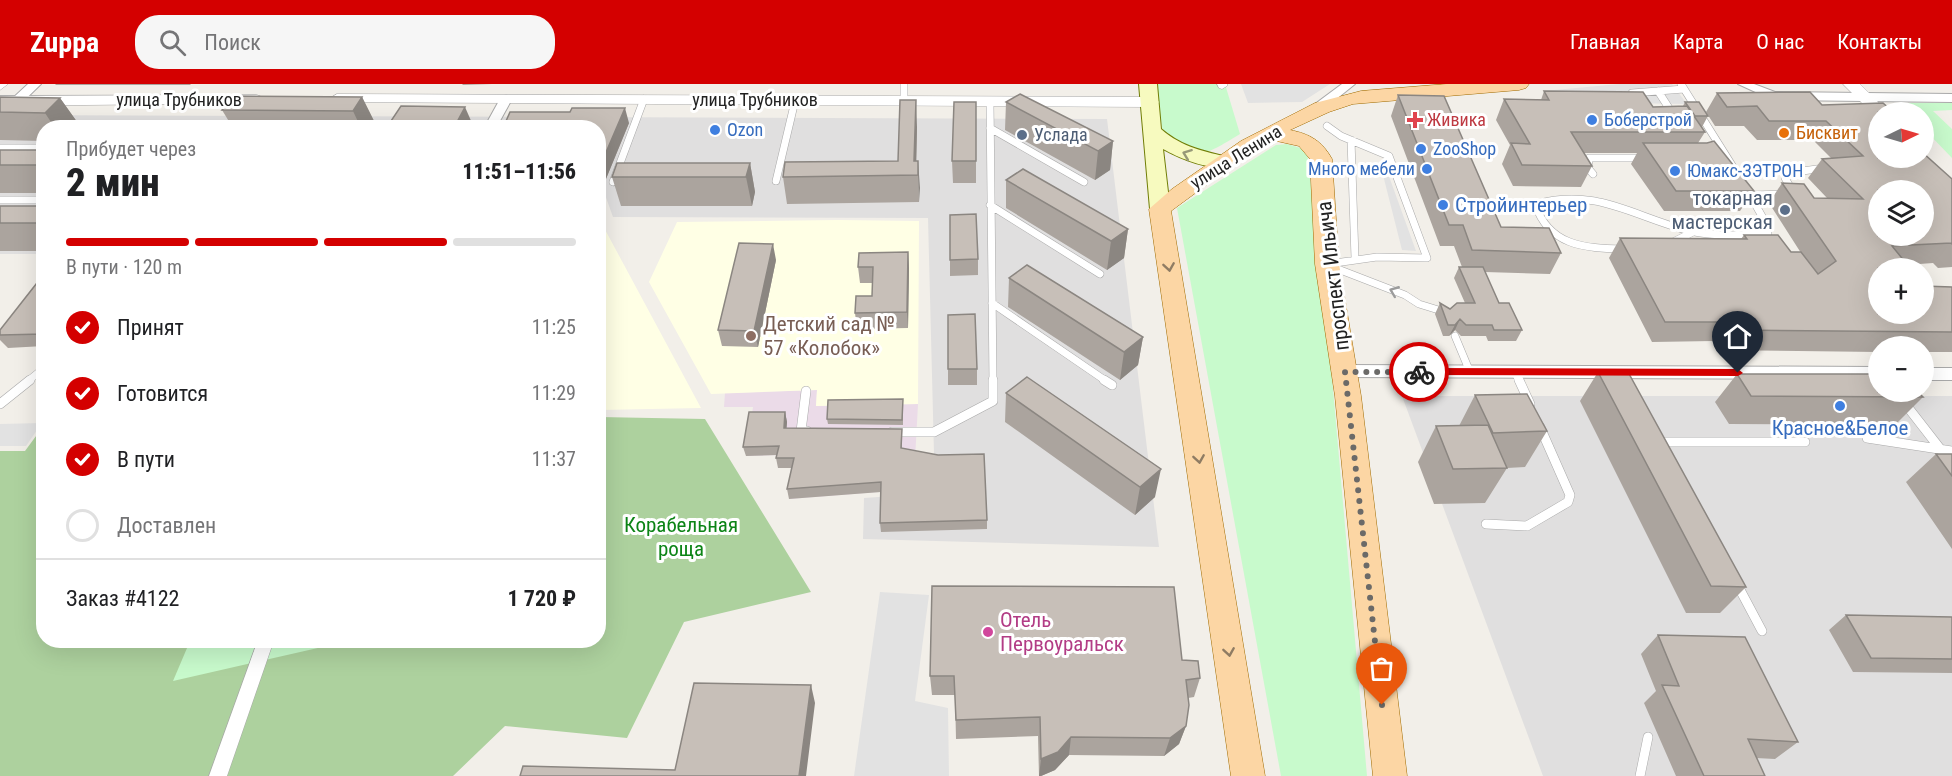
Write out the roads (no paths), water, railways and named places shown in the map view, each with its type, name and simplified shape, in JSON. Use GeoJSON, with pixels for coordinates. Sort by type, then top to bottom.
{"type":"FeatureCollection","features":[{"type":"Feature","properties":{"kind":"main road","name":"улица Ленина"},"geometry":{"type":"LineString","coordinates":[[1160,209],[1224,162],[1271,134],[1345,110],[1375,95],[1510,84]]}},
{"type":"Feature","properties":{"kind":"main road"},"geometry":{"type":"LineString","coordinates":[[1150,93],[1160,209],[1248,776]]}},
{"type":"Feature","properties":{"kind":"main road"},"geometry":{"type":"LineString","coordinates":[[1321,118],[1322,159]]}},
{"type":"Feature","properties":{"kind":"main road"},"geometry":{"type":"LineString","coordinates":[[1155,134],[1167,145],[1190,156],[1224,162]]}},
{"type":"Feature","properties":{"kind":"main road"},"geometry":{"type":"LineString","coordinates":[[1271,134],[1309,142],[1317,148],[1322,159]]}},
{"type":"Feature","properties":{"kind":"main road","name":"проспект Ильича"},"geometry":{"type":"LineString","coordinates":[[1322,159],[1327,264],[1345,372],[1390,776]]}},
{"type":"Feature","properties":{"kind":"street"},"geometry":{"type":"LineString","coordinates":[[0,87],[3,84]]}},
{"type":"Feature","properties":{"kind":"street"},"geometry":{"type":"LineString","coordinates":[[0,117],[35,84]]}},
{"type":"Feature","properties":{"kind":"street"},"geometry":{"type":"LineString","coordinates":[[494,120],[513,84]]}},
{"type":"Feature","properties":{"kind":"street","name":"улица Ленина"},"geometry":{"type":"LineString","coordinates":[[1321,118],[1349,84]]}},
{"type":"Feature","properties":{"kind":"street"},"geometry":{"type":"LineString","coordinates":[[1744,84],[1773,96],[1952,98]]}},
{"type":"Feature","properties":{"kind":"street"},"geometry":{"type":"LineString","coordinates":[[1851,84],[1869,102]]}},
{"type":"Feature","properties":{"kind":"street","name":"улица Трубников"},"geometry":{"type":"LineString","coordinates":[[318,100],[644,99],[990,102],[1150,93]]}},
{"type":"Feature","properties":{"kind":"street","name":"улица Трубников"},"geometry":{"type":"LineString","coordinates":[[0,101],[270,100]]}},
{"type":"Feature","properties":{"kind":"street"},"geometry":{"type":"LineString","coordinates":[[1345,372],[1515,372],[1624,376],[1868,374]]}},
{"type":"Feature","properties":{"kind":"street"},"geometry":{"type":"LineString","coordinates":[[1934,374],[1952,374]]}},
{"type":"Feature","properties":{"kind":"street"},"geometry":{"type":"LineString","coordinates":[[218,776],[263,648]]}},
{"type":"Feature","properties":{"kind":"lane"},"geometry":{"type":"LineString","coordinates":[[904,84],[904,101]]}},
{"type":"Feature","properties":{"kind":"lane"},"geometry":{"type":"LineString","coordinates":[[1624,93],[1682,87],[1721,144],[1738,174]]}},
{"type":"Feature","properties":{"kind":"lane"},"geometry":{"type":"LineString","coordinates":[[1658,91],[1680,124]]}},
{"type":"Feature","properties":{"kind":"lane"},"geometry":{"type":"LineString","coordinates":[[613,182],[644,99]]}},
{"type":"Feature","properties":{"kind":"lane"},"geometry":{"type":"LineString","coordinates":[[776,181],[795,101]]}},
{"type":"Feature","properties":{"kind":"lane"},"geometry":{"type":"LineString","coordinates":[[879,431],[934,432],[993,401],[990,102]]}},
{"type":"Feature","properties":{"kind":"lane"},"geometry":{"type":"LineString","coordinates":[[1321,118],[1351,140],[1389,156],[1427,258],[1395,255],[1356,258],[1327,264]]}},
{"type":"Feature","properties":{"kind":"lane"},"geometry":{"type":"LineString","coordinates":[[990,128],[1084,182]]}},
{"type":"Feature","properties":{"kind":"lane"},"geometry":{"type":"LineString","coordinates":[[1351,140],[1356,258]]}},
{"type":"Feature","properties":{"kind":"lane"},"geometry":{"type":"LineString","coordinates":[[0,148],[36,148]]}},
{"type":"Feature","properties":{"kind":"lane"},"geometry":{"type":"LineString","coordinates":[[1593,174],[1588,168],[1589,158],[1647,158]]}},
{"type":"Feature","properties":{"kind":"lane"},"geometry":{"type":"LineString","coordinates":[[1750,195],[1786,194],[1792,190],[1785,178],[1788,173],[1830,167]]}},
{"type":"Feature","properties":{"kind":"lane"},"geometry":{"type":"LineString","coordinates":[[1633,249],[1588,249],[1559,240],[1537,214],[1535,204],[1546,200],[1594,201],[1621,206],[1693,232],[1721,235],[1768,233],[1763,218],[1743,184]]}},
{"type":"Feature","properties":{"kind":"lane"},"geometry":{"type":"LineString","coordinates":[[0,200],[36,200]]}},
{"type":"Feature","properties":{"kind":"lane"},"geometry":{"type":"LineString","coordinates":[[990,205],[1100,274]]}},
{"type":"Feature","properties":{"kind":"lane"},"geometry":{"type":"LineString","coordinates":[[1663,247],[1693,232]]}},
{"type":"Feature","properties":{"kind":"lane"},"geometry":{"type":"LineString","coordinates":[[1327,264],[1419,304],[1445,310],[1446,314]]}},
{"type":"Feature","properties":{"kind":"lane"},"geometry":{"type":"LineString","coordinates":[[992,303],[1112,384]]}},
{"type":"Feature","properties":{"kind":"lane"},"geometry":{"type":"LineString","coordinates":[[1455,336],[1470,372]]}},
{"type":"Feature","properties":{"kind":"lane"},"geometry":{"type":"LineString","coordinates":[[1515,372],[1532,408]]}},
{"type":"Feature","properties":{"kind":"lane"},"geometry":{"type":"LineString","coordinates":[[0,404],[36,375]]}},
{"type":"Feature","properties":{"kind":"lane"},"geometry":{"type":"LineString","coordinates":[[806,391],[801,431],[812,431]]}},
{"type":"Feature","properties":{"kind":"lane"},"geometry":{"type":"LineString","coordinates":[[1905,402],[1947,451],[1952,464]]}},
{"type":"Feature","properties":{"kind":"lane"},"geometry":{"type":"LineString","coordinates":[[1486,524],[1527,526],[1568,502],[1570,495],[1536,419]]}},
{"type":"Feature","properties":{"kind":"lane"},"geometry":{"type":"LineString","coordinates":[[1655,433],[1665,452]]}},
{"type":"Feature","properties":{"kind":"lane"},"geometry":{"type":"LineString","coordinates":[[1867,438],[1947,451]]}},
{"type":"Feature","properties":{"kind":"lane"},"geometry":{"type":"LineString","coordinates":[[1660,442],[1805,442]]}},
{"type":"Feature","properties":{"kind":"lane"},"geometry":{"type":"LineString","coordinates":[[1734,578],[1762,630]]}},
{"type":"Feature","properties":{"kind":"lane"},"geometry":{"type":"LineString","coordinates":[[1640,776],[1648,737]]}},
{"type":"Feature","properties":{"kind":"place","name":"Живика"},"geometry":{"type":"Point","coordinates":[1415,120]}},
{"type":"Feature","properties":{"kind":"place","name":"Боберстрой"},"geometry":{"type":"Point","coordinates":[1592,120]}},
{"type":"Feature","properties":{"kind":"place","name":"Ozon"},"geometry":{"type":"Point","coordinates":[715,130]}},
{"type":"Feature","properties":{"kind":"place","name":"Бисквит"},"geometry":{"type":"Point","coordinates":[1784,133]}},
{"type":"Feature","properties":{"kind":"place","name":"Услада"},"geometry":{"type":"Point","coordinates":[1022,135]}},
{"type":"Feature","properties":{"kind":"place","name":"ZooShop"},"geometry":{"type":"Point","coordinates":[1421,149]}},
{"type":"Feature","properties":{"kind":"place","name":"Много мебели"},"geometry":{"type":"Point","coordinates":[1427,169]}},
{"type":"Feature","properties":{"kind":"place","name":"Юмакс-ЗЭТРОН"},"geometry":{"type":"Point","coordinates":[1675,171]}},
{"type":"Feature","properties":{"kind":"place","name":"Стройинтерьер"},"geometry":{"type":"Point","coordinates":[1443,205]}},
{"type":"Feature","properties":{"kind":"place","name":"токарная мастерская"},"geometry":{"type":"Point","coordinates":[1785,210]}},
{"type":"Feature","properties":{"kind":"place","name":"Детский сад № 57 «Колобок»"},"geometry":{"type":"Point","coordinates":[751,336]}},
{"type":"Feature","properties":{"kind":"place","name":"Красное&Белое"},"geometry":{"type":"Point","coordinates":[1840,406]}},
{"type":"Feature","properties":{"kind":"place","name":"Отель Первоуральск"},"geometry":{"type":"Point","coordinates":[988,632]}},
{"type":"Feature","properties":{"kind":"park label","name":"Корабельная роща"},"geometry":{"type":"Point","coordinates":[681,537]}}]}
